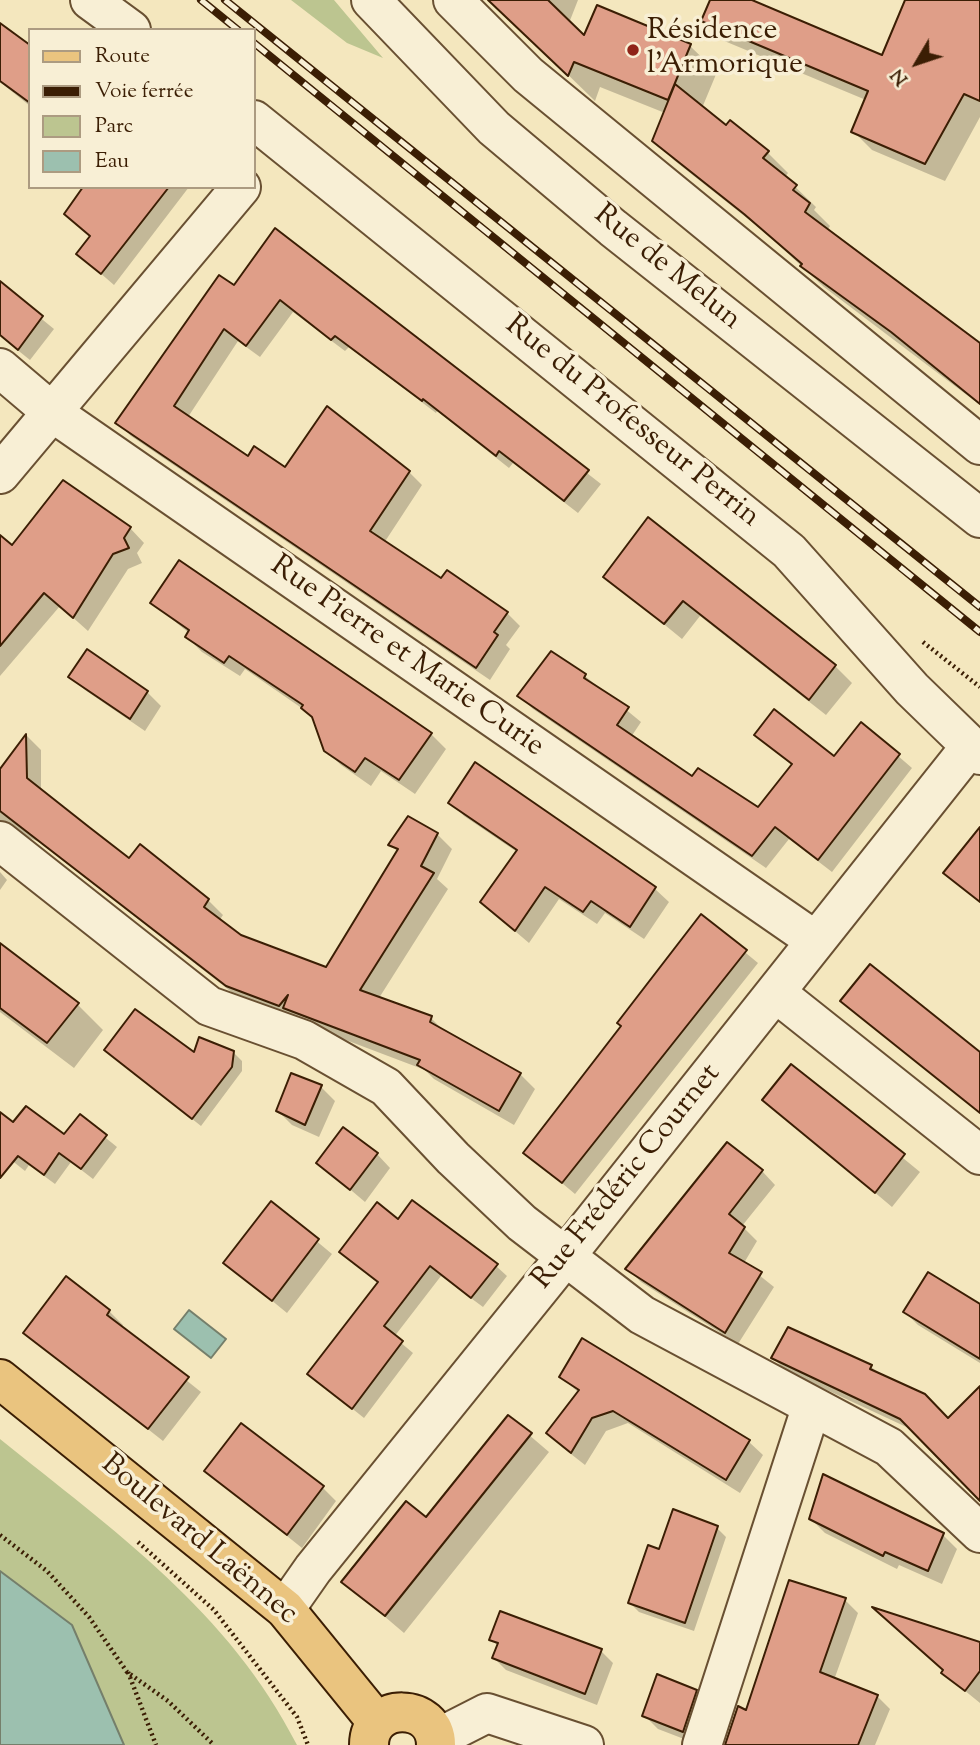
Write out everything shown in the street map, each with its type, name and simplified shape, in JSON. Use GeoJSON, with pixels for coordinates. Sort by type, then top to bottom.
{"type":"FeatureCollection","features":[{"type":"Feature","properties":{"kind":"main road","name":"Boulevard Laënnec"},"geometry":{"type":"LineString","coordinates":[[0,1379],[285,1609],[373,1733]]}},
{"type":"Feature","properties":{"kind":"main road"},"geometry":{"type":"LineString","coordinates":[[373,1733],[387,1714],[411,1712],[431,1727],[436,1742]]}},
{"type":"Feature","properties":{"kind":"street"},"geometry":{"type":"LineString","coordinates":[[90,0],[128,28]]}},
{"type":"Feature","properties":{"kind":"street","name":"Rue de Melun"},"geometry":{"type":"LineString","coordinates":[[371,0],[494,128],[613,228],[980,518]]}},
{"type":"Feature","properties":{"kind":"street","name":"Rue de Melun"},"geometry":{"type":"LineString","coordinates":[[453,0],[528,75],[980,445]]}},
{"type":"Feature","properties":{"kind":"street"},"geometry":{"type":"LineString","coordinates":[[256,166],[267,130]]}},
{"type":"Feature","properties":{"kind":"street","name":"Rue du Professeur Perrin"},"geometry":{"type":"LineString","coordinates":[[267,130],[789,551],[912,689],[975,751]]}},
{"type":"Feature","properties":{"kind":"street"},"geometry":{"type":"LineString","coordinates":[[0,474],[239,189]]}},
{"type":"Feature","properties":{"kind":"street","name":"Rue Pierre et Marie Curie"},"geometry":{"type":"LineString","coordinates":[[0,368],[52,413],[816,941]]}},
{"type":"Feature","properties":{"kind":"street","name":"Rue Frédéric Cournet"},"geometry":{"type":"LineString","coordinates":[[285,1609],[313,1569],[816,941],[975,751]]}},
{"type":"Feature","properties":{"kind":"street"},"geometry":{"type":"LineString","coordinates":[[0,841],[209,1006],[304,1040],[386,1087],[453,1158],[512,1214],[642,1315],[811,1408],[889,1447],[980,1533]]}},
{"type":"Feature","properties":{"kind":"street"},"geometry":{"type":"LineString","coordinates":[[776,993],[980,1155]]}},
{"type":"Feature","properties":{"kind":"street"},"geometry":{"type":"LineString","coordinates":[[702,1745],[811,1408]]}},
{"type":"Feature","properties":{"kind":"street"},"geometry":{"type":"LineString","coordinates":[[436,1742],[487,1713],[584,1745]]}},
{"type":"Feature","properties":{"kind":"path"},"geometry":{"type":"LineString","coordinates":[[971,678],[980,687]]}},
{"type":"Feature","properties":{"kind":"path"},"geometry":{"type":"LineString","coordinates":[[0,1535],[47,1571],[89,1617],[127,1672],[156,1745]]}},
{"type":"Feature","properties":{"kind":"path"},"geometry":{"type":"LineString","coordinates":[[134,1538],[215,1610],[297,1717],[308,1745]]}},
{"type":"Feature","properties":{"kind":"path"},"geometry":{"type":"LineString","coordinates":[[127,1672],[168,1701],[214,1745]]}},
{"type":"Feature","properties":{"kind":"green space"},"geometry":{"type":"Polygon","coordinates":[[[291,0],[334,0],[383,58],[347,43],[291,0]]]}},
{"type":"Feature","properties":{"kind":"green space"},"geometry":{"type":"Polygon","coordinates":[[[0,1439],[126,1541],[166,1576],[203,1614],[238,1654],[270,1697],[297,1745],[124,1745],[72,1626],[0,1571],[0,1439]]]}},
{"type":"Feature","properties":{"kind":"water"},"geometry":{"type":"Polygon","coordinates":[[[189,1310],[226,1339],[211,1358],[174,1329],[189,1310]]]}},
{"type":"Feature","properties":{"kind":"water"},"geometry":{"type":"Polygon","coordinates":[[[0,1571],[72,1625],[124,1745],[0,1745],[0,1571]]]}},
{"type":"Feature","properties":{"kind":"building","name":"Résidence l'Armorique"},"geometry":{"type":"Polygon","coordinates":[[[488,0],[548,0],[584,35],[597,5],[691,44],[668,100],[574,62],[568,76],[488,0]]]}},
{"type":"Feature","properties":{"kind":"building"},"geometry":{"type":"Polygon","coordinates":[[[710,0],[752,0],[882,55],[905,0],[980,0],[980,101],[964,94],[925,164],[851,132],[868,91],[701,21],[710,0]]]}},
{"type":"Feature","properties":{"kind":"building"},"geometry":{"type":"Polygon","coordinates":[[[0,23],[28,44],[28,102],[0,81],[0,23]]]}},
{"type":"Feature","properties":{"kind":"building"},"geometry":{"type":"Polygon","coordinates":[[[675,84],[726,125],[730,120],[769,151],[763,158],[797,185],[793,190],[810,203],[805,212],[980,343],[980,404],[891,332],[800,266],[802,264],[744,214],[652,141],[675,84]]]}},
{"type":"Feature","properties":{"kind":"building"},"geometry":{"type":"Polygon","coordinates":[[[82,189],[167,189],[101,274],[76,254],[90,236],[64,214],[82,189]]]}},
{"type":"Feature","properties":{"kind":"building"},"geometry":{"type":"Polygon","coordinates":[[[275,228],[589,470],[564,501],[499,451],[496,456],[423,399],[422,401],[335,336],[331,340],[280,300],[246,346],[224,329],[174,406],[248,456],[254,446],[285,467],[327,406],[410,471],[370,531],[441,578],[447,570],[508,612],[494,632],[498,635],[476,668],[115,423],[219,275],[234,285],[275,228]]]}},
{"type":"Feature","properties":{"kind":"building"},"geometry":{"type":"Polygon","coordinates":[[[0,281],[43,316],[18,350],[0,335],[0,281]]]}},
{"type":"Feature","properties":{"kind":"building"},"geometry":{"type":"Polygon","coordinates":[[[63,480],[131,527],[124,538],[129,548],[113,554],[73,618],[44,593],[0,646],[0,535],[12,545],[63,480]]]}},
{"type":"Feature","properties":{"kind":"building"},"geometry":{"type":"Polygon","coordinates":[[[648,517],[836,665],[809,700],[683,601],[664,624],[603,577],[648,517]]]}},
{"type":"Feature","properties":{"kind":"building"},"geometry":{"type":"Polygon","coordinates":[[[179,560],[432,733],[399,780],[365,758],[355,772],[324,751],[312,717],[301,708],[303,705],[229,656],[224,663],[185,637],[189,630],[150,603],[179,560]]]}},
{"type":"Feature","properties":{"kind":"building"},"geometry":{"type":"Polygon","coordinates":[[[87,649],[148,691],[130,719],[68,677],[87,649]]]}},
{"type":"Feature","properties":{"kind":"building"},"geometry":{"type":"Polygon","coordinates":[[[551,651],[586,674],[584,678],[629,707],[617,725],[692,776],[698,768],[758,807],[792,764],[754,735],[774,709],[834,756],[861,722],[900,754],[818,860],[775,827],[752,856],[517,696],[551,651]]]}},
{"type":"Feature","properties":{"kind":"building"},"geometry":{"type":"Polygon","coordinates":[[[26,734],[27,778],[89,827],[129,858],[140,844],[209,899],[204,907],[241,935],[326,967],[398,849],[388,845],[408,816],[438,833],[421,866],[434,873],[360,990],[432,1016],[430,1022],[521,1073],[499,1111],[417,1065],[420,1060],[283,1008],[288,995],[279,1006],[226,986],[0,811],[0,769],[26,734]]]}},
{"type":"Feature","properties":{"kind":"building"},"geometry":{"type":"Polygon","coordinates":[[[475,762],[656,887],[630,927],[591,901],[583,912],[545,887],[515,931],[480,902],[517,850],[448,803],[475,762]]]}},
{"type":"Feature","properties":{"kind":"building"},"geometry":{"type":"Polygon","coordinates":[[[980,827],[980,902],[943,873],[980,827]]]}},
{"type":"Feature","properties":{"kind":"building"},"geometry":{"type":"Polygon","coordinates":[[[701,914],[747,950],[562,1183],[523,1153],[621,1026],[617,1023],[701,914]]]}},
{"type":"Feature","properties":{"kind":"building"},"geometry":{"type":"Polygon","coordinates":[[[0,943],[79,1003],[47,1043],[0,1008],[0,943]]]}},
{"type":"Feature","properties":{"kind":"building"},"geometry":{"type":"Polygon","coordinates":[[[870,964],[980,1052],[980,1113],[840,1001],[870,964]]]}},
{"type":"Feature","properties":{"kind":"building"},"geometry":{"type":"Polygon","coordinates":[[[135,1009],[194,1052],[199,1037],[234,1051],[232,1067],[192,1119],[104,1050],[135,1009]]]}},
{"type":"Feature","properties":{"kind":"building"},"geometry":{"type":"Polygon","coordinates":[[[791,1064],[905,1154],[875,1193],[762,1100],[791,1064]]]}},
{"type":"Feature","properties":{"kind":"building"},"geometry":{"type":"Polygon","coordinates":[[[291,1073],[322,1085],[305,1125],[276,1111],[291,1073]]]}},
{"type":"Feature","properties":{"kind":"building"},"geometry":{"type":"Polygon","coordinates":[[[26,1106],[64,1134],[80,1114],[107,1135],[81,1169],[59,1153],[44,1175],[18,1156],[0,1178],[0,1112],[13,1122],[26,1106]]]}},
{"type":"Feature","properties":{"kind":"building"},"geometry":{"type":"Polygon","coordinates":[[[343,1127],[378,1153],[350,1190],[316,1163],[343,1127]]]}},
{"type":"Feature","properties":{"kind":"building"},"geometry":{"type":"Polygon","coordinates":[[[727,1142],[763,1170],[729,1214],[745,1227],[729,1253],[762,1272],[725,1333],[625,1269],[727,1142]]]}},
{"type":"Feature","properties":{"kind":"building"},"geometry":{"type":"Polygon","coordinates":[[[412,1200],[498,1264],[471,1298],[430,1266],[384,1326],[403,1341],[352,1409],[307,1374],[378,1282],[339,1252],[377,1202],[398,1219],[412,1200]]]}},
{"type":"Feature","properties":{"kind":"building"},"geometry":{"type":"Polygon","coordinates":[[[271,1201],[319,1239],[272,1301],[223,1263],[271,1201]]]}},
{"type":"Feature","properties":{"kind":"building"},"geometry":{"type":"Polygon","coordinates":[[[928,1272],[980,1304],[980,1359],[903,1312],[928,1272]]]}},
{"type":"Feature","properties":{"kind":"building"},"geometry":{"type":"Polygon","coordinates":[[[66,1276],[110,1310],[107,1315],[189,1377],[148,1429],[23,1333],[66,1276]]]}},
{"type":"Feature","properties":{"kind":"building"},"geometry":{"type":"Polygon","coordinates":[[[788,1327],[872,1365],[870,1369],[925,1394],[948,1418],[980,1386],[980,1501],[900,1419],[771,1358],[788,1327]]]}},
{"type":"Feature","properties":{"kind":"building"},"geometry":{"type":"Polygon","coordinates":[[[582,1338],[750,1440],[726,1480],[613,1411],[592,1418],[571,1453],[546,1433],[579,1390],[559,1377],[582,1338]]]}},
{"type":"Feature","properties":{"kind":"building"},"geometry":{"type":"Polygon","coordinates":[[[508,1415],[532,1433],[385,1616],[341,1582],[406,1501],[426,1517],[508,1415]]]}},
{"type":"Feature","properties":{"kind":"building"},"geometry":{"type":"Polygon","coordinates":[[[241,1423],[324,1486],[287,1535],[204,1471],[241,1423]]]}},
{"type":"Feature","properties":{"kind":"building"},"geometry":{"type":"Polygon","coordinates":[[[823,1474],[944,1533],[928,1571],[885,1552],[883,1556],[809,1519],[823,1474]]]}},
{"type":"Feature","properties":{"kind":"building"},"geometry":{"type":"Polygon","coordinates":[[[673,1509],[718,1526],[685,1623],[628,1603],[648,1545],[659,1549],[673,1509]]]}},
{"type":"Feature","properties":{"kind":"building"},"geometry":{"type":"Polygon","coordinates":[[[789,1580],[846,1598],[820,1672],[878,1695],[858,1745],[725,1745],[738,1706],[746,1710],[789,1580]]]}},
{"type":"Feature","properties":{"kind":"building"},"geometry":{"type":"Polygon","coordinates":[[[872,1607],[980,1642],[980,1671],[965,1691],[941,1673],[943,1670],[872,1607]]]}},
{"type":"Feature","properties":{"kind":"building"},"geometry":{"type":"Polygon","coordinates":[[[500,1611],[602,1649],[585,1694],[492,1658],[498,1643],[489,1640],[500,1611]]]}},
{"type":"Feature","properties":{"kind":"building"},"geometry":{"type":"Polygon","coordinates":[[[657,1674],[697,1690],[683,1732],[642,1716],[657,1674]]]}},
{"type":"Feature","properties":{"kind":"railway"},"geometry":{"type":"LineString","coordinates":[[201,0],[236,28]]}},
{"type":"Feature","properties":{"kind":"railway"},"geometry":{"type":"LineString","coordinates":[[225,0],[980,607]]}},
{"type":"Feature","properties":{"kind":"railway"},"geometry":{"type":"LineString","coordinates":[[256,45],[980,632]]}},
{"type":"Feature","properties":{"kind":"place","name":"Résidence l'Armorique"},"geometry":{"type":"Point","coordinates":[633,50]}}]}
